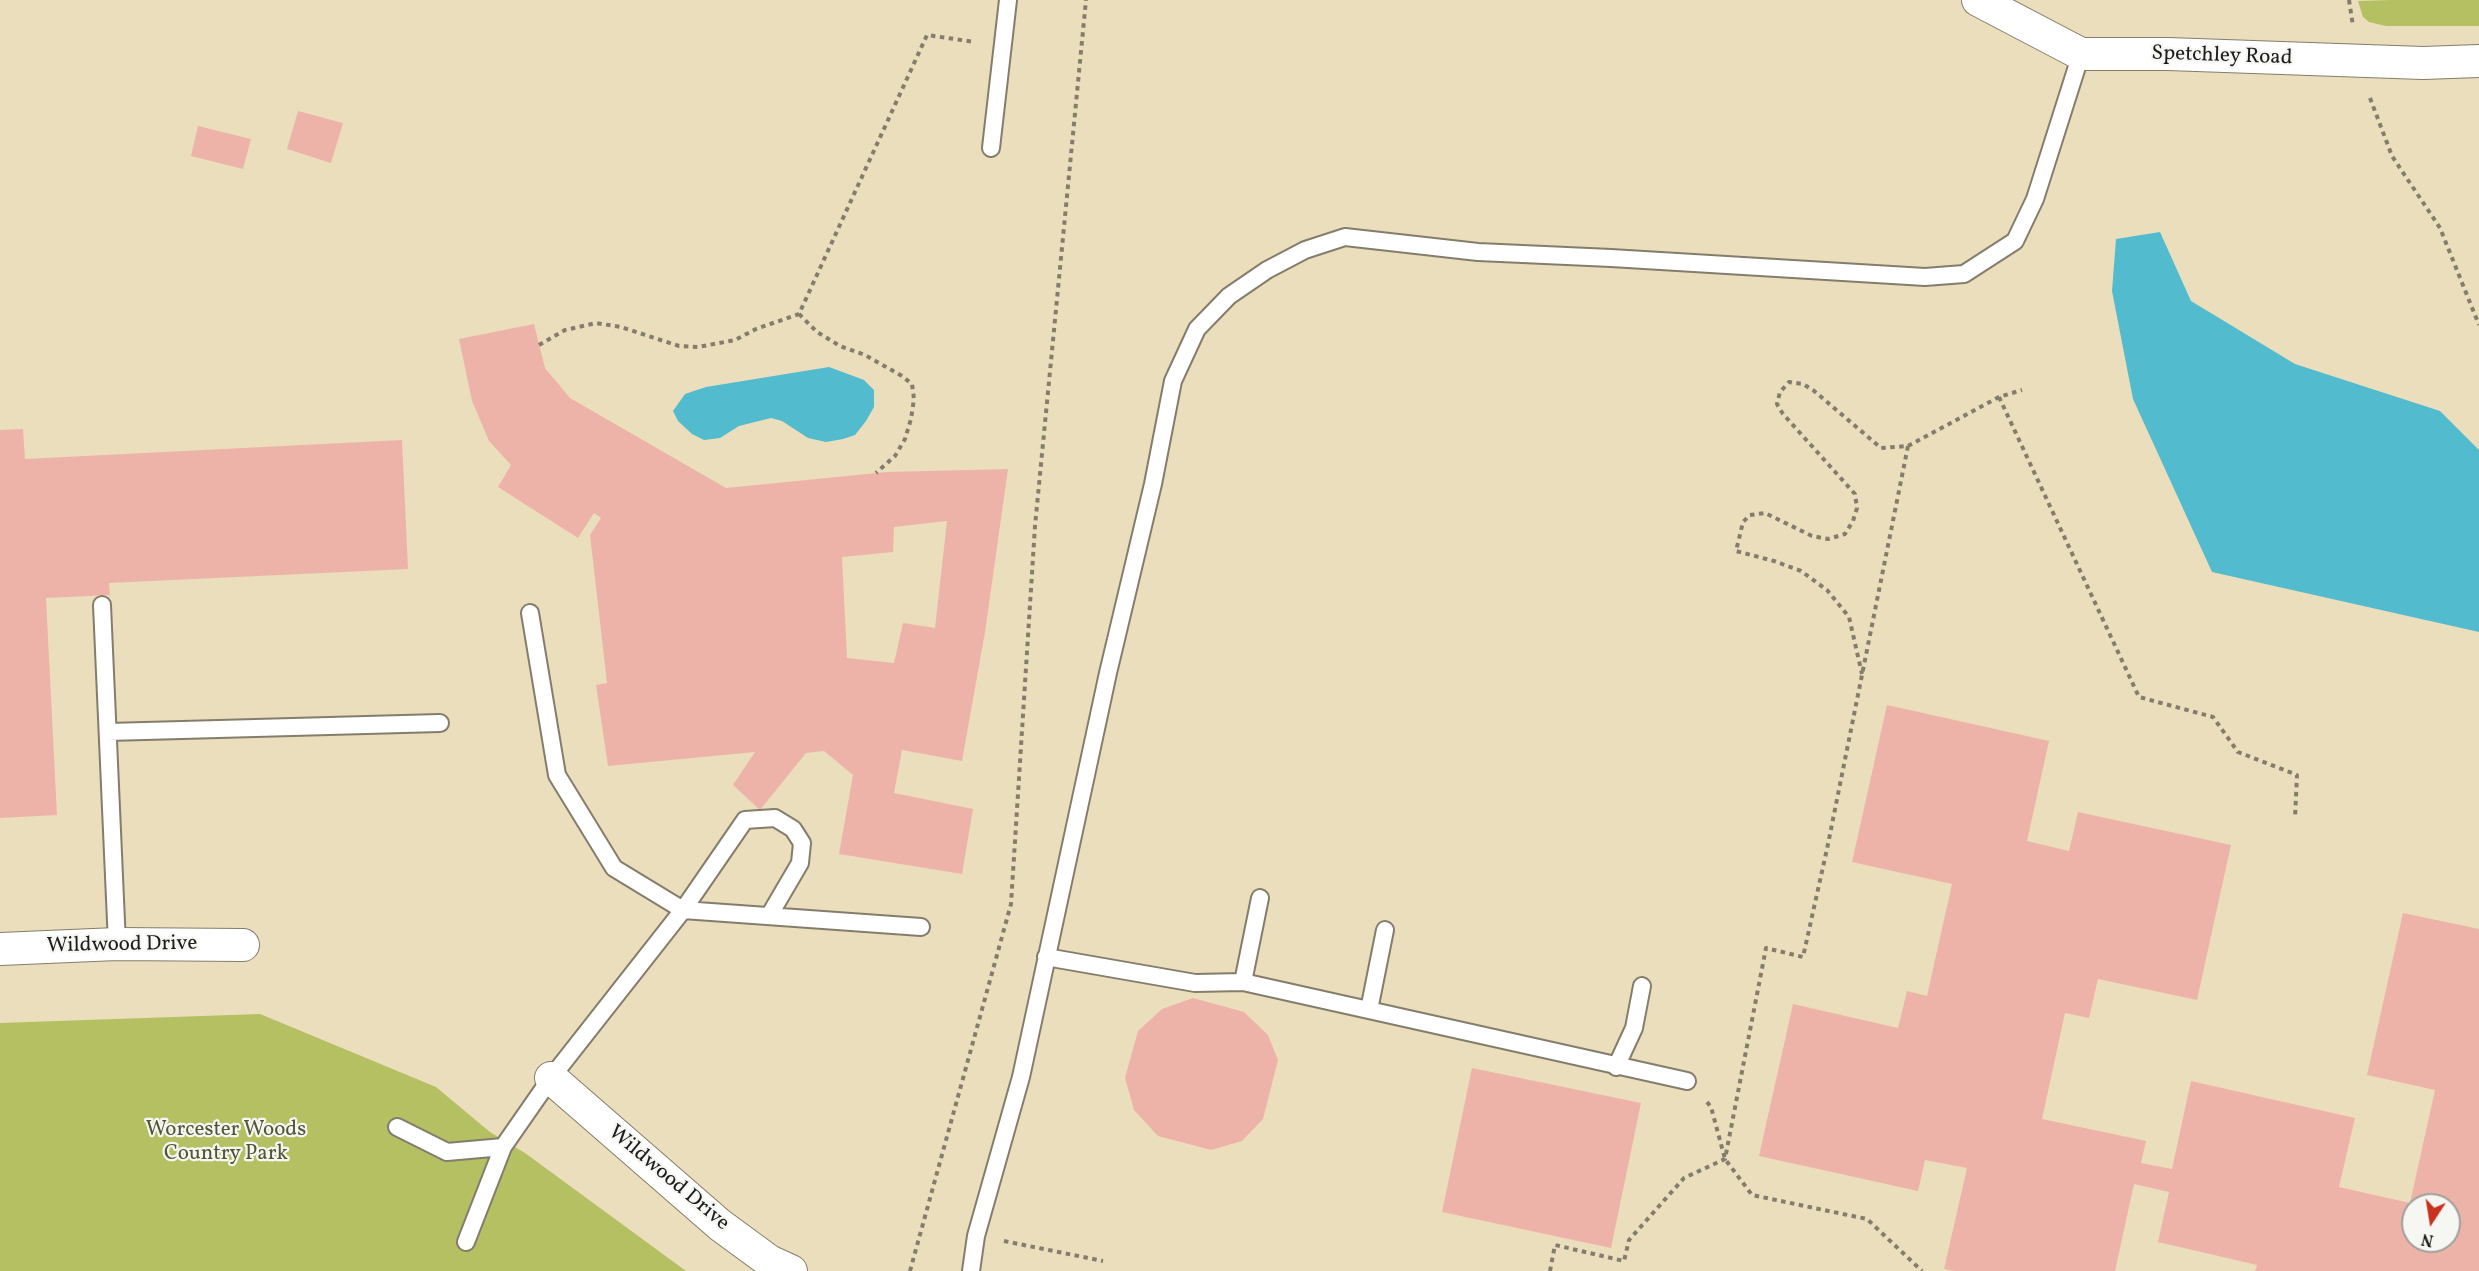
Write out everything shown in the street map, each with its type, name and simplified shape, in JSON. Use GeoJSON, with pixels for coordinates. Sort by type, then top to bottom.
{"type":"FeatureCollection","features":[{"type":"Feature","properties":{"kind":"street","name":"Spetchley Road"},"geometry":{"type":"LineString","coordinates":[[1978,0],[2081,54],[2168,54],[2402,63],[2479,61]]}},
{"type":"Feature","properties":{"kind":"street","name":"Wildwood Drive"},"geometry":{"type":"LineString","coordinates":[[0,950],[117,944],[243,945]]}},
{"type":"Feature","properties":{"kind":"street","name":"Wildwood Drive"},"geometry":{"type":"LineString","coordinates":[[551,1078],[720,1225],[778,1268]]}},
{"type":"Feature","properties":{"kind":"lane"},"geometry":{"type":"LineString","coordinates":[[991,148],[1008,0]]}},
{"type":"Feature","properties":{"kind":"lane"},"geometry":{"type":"LineString","coordinates":[[971,1271],[976,1236],[1021,1077],[1108,673],[1153,484],[1173,381],[1197,329],[1229,296],[1266,270],[1305,250],[1345,237],[1478,252],[1925,277],[1964,274],[2015,241],[2035,199],[2081,54]]}},
{"type":"Feature","properties":{"kind":"lane"},"geometry":{"type":"LineString","coordinates":[[102,605],[117,944]]}},
{"type":"Feature","properties":{"kind":"lane"},"geometry":{"type":"LineString","coordinates":[[530,614],[557,775],[614,868],[683,910],[921,927]]}},
{"type":"Feature","properties":{"kind":"lane"},"geometry":{"type":"LineString","coordinates":[[108,732],[440,723]]}},
{"type":"Feature","properties":{"kind":"lane"},"geometry":{"type":"LineString","coordinates":[[466,1242],[503,1147],[551,1078],[683,910],[745,820],[775,818],[793,828],[802,843],[800,862],[769,916]]}},
{"type":"Feature","properties":{"kind":"lane"},"geometry":{"type":"LineString","coordinates":[[1243,982],[1260,898]]}},
{"type":"Feature","properties":{"kind":"lane"},"geometry":{"type":"LineString","coordinates":[[1369,1010],[1385,930]]}},
{"type":"Feature","properties":{"kind":"lane"},"geometry":{"type":"LineString","coordinates":[[1046,957],[1195,983],[1243,982],[1688,1081]]}},
{"type":"Feature","properties":{"kind":"lane"},"geometry":{"type":"LineString","coordinates":[[1616,1066],[1634,1028],[1642,986]]}},
{"type":"Feature","properties":{"kind":"lane"},"geometry":{"type":"LineString","coordinates":[[397,1127],[447,1152],[503,1147]]}},
{"type":"Feature","properties":{"kind":"path"},"geometry":{"type":"LineString","coordinates":[[910,1271],[1011,904],[1035,526],[1086,0]]}},
{"type":"Feature","properties":{"kind":"path"},"geometry":{"type":"LineString","coordinates":[[2349,0],[2353,26]]}},
{"type":"Feature","properties":{"kind":"path"},"geometry":{"type":"LineString","coordinates":[[539,345],[565,330],[596,323],[621,327],[679,346],[699,347],[735,340],[756,329],[799,314],[927,35],[1003,46]]}},
{"type":"Feature","properties":{"kind":"path"},"geometry":{"type":"LineString","coordinates":[[2371,105],[2392,156],[2440,228],[2479,325]]}},
{"type":"Feature","properties":{"kind":"path"},"geometry":{"type":"LineString","coordinates":[[799,314],[817,332],[840,346],[865,355],[912,384],[914,399],[905,439],[895,456],[876,473]]}},
{"type":"Feature","properties":{"kind":"path"},"geometry":{"type":"LineString","coordinates":[[1862,674],[1849,616],[1827,590],[1801,571],[1736,551],[1743,522],[1750,515],[1765,513],[1812,536],[1828,539],[1845,534],[1853,521],[1857,508],[1855,494],[1783,414],[1777,404],[1780,392],[1789,382],[1803,384],[1881,448],[1908,446],[1999,398],[2022,390]]}},
{"type":"Feature","properties":{"kind":"path"},"geometry":{"type":"LineString","coordinates":[[1999,398],[2139,697],[2213,717],[2238,752],[2297,775],[2295,818]]}},
{"type":"Feature","properties":{"kind":"path"},"geometry":{"type":"LineString","coordinates":[[1725,1159],[1766,948],[1803,957],[1908,446]]}},
{"type":"Feature","properties":{"kind":"path"},"geometry":{"type":"LineString","coordinates":[[1688,1081],[1711,1107],[1725,1159],[1752,1195],[1867,1219],[1922,1271]]}},
{"type":"Feature","properties":{"kind":"path"},"geometry":{"type":"LineString","coordinates":[[1550,1271],[1555,1245],[1624,1260],[1629,1240],[1684,1178],[1725,1159]]}},
{"type":"Feature","properties":{"kind":"path"},"geometry":{"type":"LineString","coordinates":[[976,1236],[1103,1261]]}},
{"type":"Feature","properties":{"kind":"green space"},"geometry":{"type":"Polygon","coordinates":[[[2479,0],[2479,26],[2386,26],[2369,22],[2363,17],[2358,1],[2479,0]]]}},
{"type":"Feature","properties":{"kind":"green space","name":"Worcester Woods Country Park"},"geometry":{"type":"Polygon","coordinates":[[[260,1014],[436,1087],[490,1132],[525,1153],[686,1271],[0,1271],[0,1023],[260,1014]]]}},
{"type":"Feature","properties":{"kind":"water"},"geometry":{"type":"Polygon","coordinates":[[[2160,232],[2191,301],[2295,364],[2440,411],[2479,450],[2479,632],[2212,572],[2133,399],[2112,291],[2116,239],[2160,232]]]}},
{"type":"Feature","properties":{"kind":"water"},"geometry":{"type":"Polygon","coordinates":[[[829,367],[864,380],[874,390],[874,407],[866,421],[855,435],[843,439],[826,442],[808,438],[782,421],[771,418],[739,426],[720,438],[704,440],[692,434],[678,421],[673,411],[685,394],[706,387],[829,367]]]}},
{"type":"Feature","properties":{"kind":"building"},"geometry":{"type":"Polygon","coordinates":[[[298,111],[343,123],[331,163],[287,149],[298,111]]]}},
{"type":"Feature","properties":{"kind":"building"},"geometry":{"type":"Polygon","coordinates":[[[198,126],[251,139],[243,169],[191,156],[198,126]]]}},
{"type":"Feature","properties":{"kind":"building"},"geometry":{"type":"Polygon","coordinates":[[[534,324],[545,368],[570,398],[726,488],[887,472],[1008,469],[985,632],[962,761],[902,750],[894,793],[973,809],[962,874],[839,854],[853,775],[824,751],[806,753],[760,810],[733,785],[755,752],[608,766],[596,685],[607,683],[590,535],[601,518],[594,513],[578,538],[498,487],[511,465],[489,441],[472,401],[459,339],[534,324]],[[947,521],[894,527],[893,552],[842,557],[847,658],[894,663],[903,623],[935,628],[947,521]]]}},
{"type":"Feature","properties":{"kind":"building"},"geometry":{"type":"Polygon","coordinates":[[[23,429],[25,459],[402,440],[408,569],[109,583],[110,595],[46,598],[57,815],[0,818],[0,430],[23,429]]]}},
{"type":"Feature","properties":{"kind":"building"},"geometry":{"type":"Polygon","coordinates":[[[1887,705],[2049,741],[2027,841],[2069,851],[2078,812],[2231,845],[2197,1000],[2098,979],[2089,1018],[2065,1013],[2042,1119],[2146,1141],[2141,1163],[2172,1169],[2191,1081],[2355,1118],[2339,1187],[2401,1201],[2401,1253],[2461,1253],[2461,1193],[2412,1193],[2435,1090],[2367,1075],[2403,913],[2479,929],[2479,1271],[2255,1271],[2257,1265],[2158,1242],[2169,1192],[2134,1184],[2115,1271],[1954,1271],[1944,1269],[1967,1168],[1925,1160],[1918,1191],[1759,1156],[1793,1004],[1898,1028],[1907,991],[1927,996],[1952,884],[1852,862],[1887,705]]]}},
{"type":"Feature","properties":{"kind":"building"},"geometry":{"type":"Polygon","coordinates":[[[1193,998],[1244,1012],[1268,1035],[1278,1060],[1263,1119],[1242,1141],[1211,1150],[1158,1136],[1134,1110],[1125,1078],[1138,1031],[1162,1009],[1193,998]]]}},
{"type":"Feature","properties":{"kind":"building"},"geometry":{"type":"Polygon","coordinates":[[[1472,1068],[1641,1103],[1611,1248],[1442,1212],[1472,1068]]]}}]}
